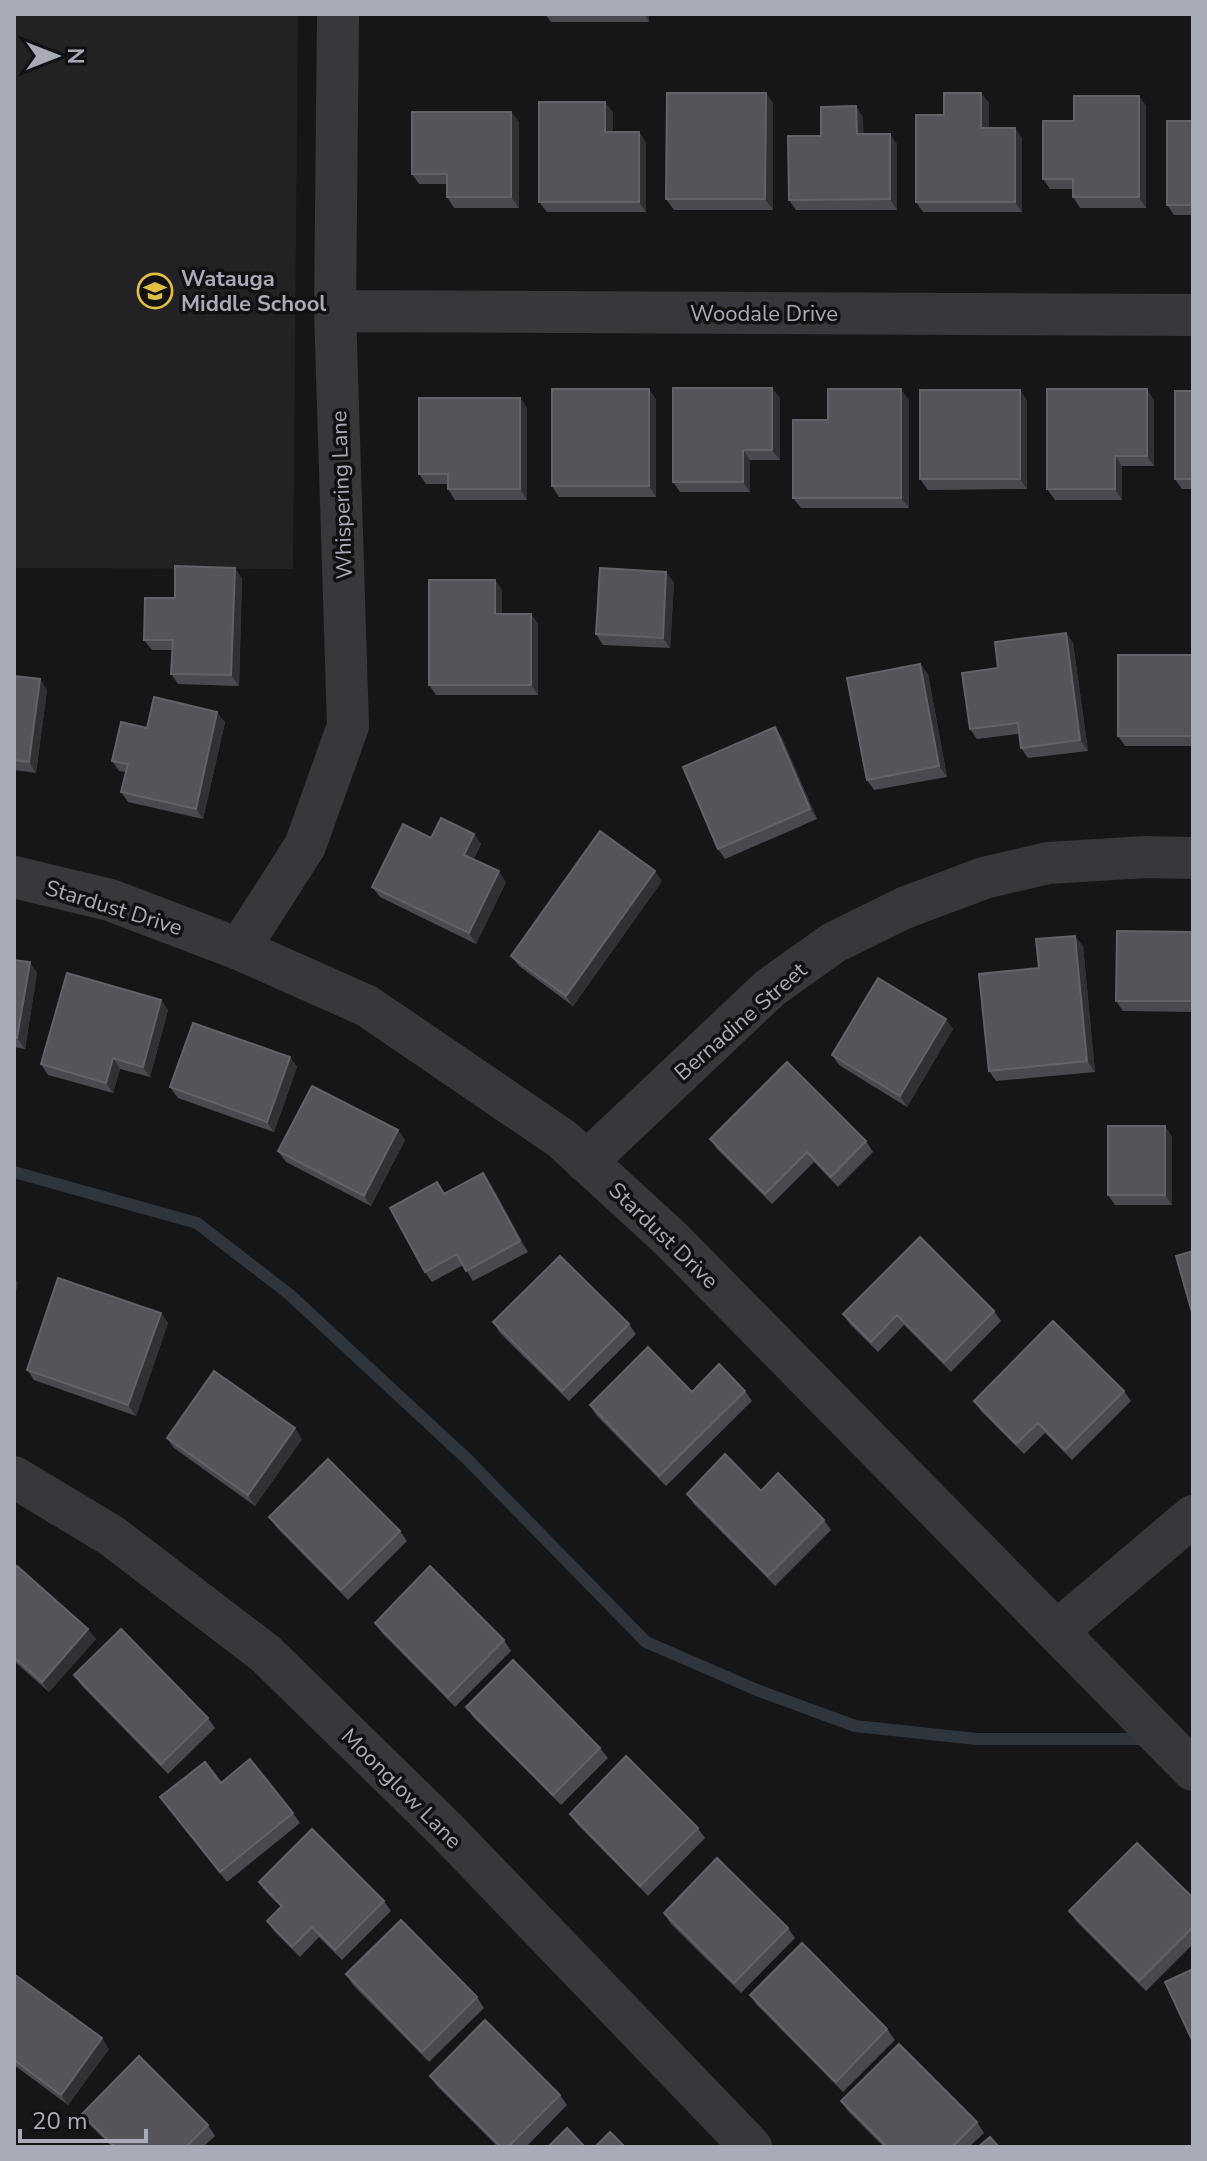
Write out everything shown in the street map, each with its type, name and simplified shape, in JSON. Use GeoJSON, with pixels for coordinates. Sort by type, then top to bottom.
{"type":"FeatureCollection","features":[{"type":"Feature","properties":{"kind":"street","name":"Whispering Lane"},"geometry":{"type":"LineString","coordinates":[[239,949],[305,846],[348,726],[335,311],[338,14]]}},
{"type":"Feature","properties":{"kind":"street","name":"Woodale Drive"},"geometry":{"type":"LineString","coordinates":[[335,311],[1193,315]]}},
{"type":"Feature","properties":{"kind":"street","name":"Bernadine Street"},"geometry":{"type":"LineString","coordinates":[[586,1162],[770,988],[833,943],[904,908],[984,878],[1048,863],[1146,857],[1193,858]]}},
{"type":"Feature","properties":{"kind":"street","name":"Stardust Drive"},"geometry":{"type":"LineString","coordinates":[[14,877],[110,900],[239,949],[367,1006],[562,1139],[672,1240],[1193,1770]]}},
{"type":"Feature","properties":{"kind":"street","name":"Moonglow Lane"},"geometry":{"type":"LineString","coordinates":[[14,1477],[112,1536],[266,1654],[448,1832],[751,2147]]}},
{"type":"Feature","properties":{"kind":"street"},"geometry":{"type":"LineString","coordinates":[[1057,1631],[1193,1516]]}},
{"type":"Feature","properties":{"kind":"shaded area","name":"Watauga Middle School"},"geometry":{"type":"Polygon","coordinates":[[[14,14],[298,14],[293,569],[14,568],[14,14]]]}},
{"type":"Feature","properties":{"kind":"building"},"geometry":{"type":"Polygon","coordinates":[[[667,93],[766,93],[765,199],[666,199],[667,93]]]}},
{"type":"Feature","properties":{"kind":"building"},"geometry":{"type":"Polygon","coordinates":[[[944,93],[981,93],[981,128],[1015,128],[1015,202],[916,202],[916,115],[944,115],[944,93]]]}},
{"type":"Feature","properties":{"kind":"building"},"geometry":{"type":"Polygon","coordinates":[[[1074,96],[1139,96],[1139,197],[1073,197],[1073,179],[1043,179],[1043,121],[1074,121],[1074,96]]]}},
{"type":"Feature","properties":{"kind":"building"},"geometry":{"type":"Polygon","coordinates":[[[539,102],[605,102],[605,132],[639,132],[639,202],[539,202],[539,102]]]}},
{"type":"Feature","properties":{"kind":"building"},"geometry":{"type":"Polygon","coordinates":[[[856,106],[857,134],[890,134],[890,199],[789,200],[788,136],[821,136],[821,107],[856,106]]]}},
{"type":"Feature","properties":{"kind":"building"},"geometry":{"type":"Polygon","coordinates":[[[412,112],[511,112],[511,197],[447,197],[447,174],[412,174],[412,112]]]}},
{"type":"Feature","properties":{"kind":"building"},"geometry":{"type":"Polygon","coordinates":[[[1167,121],[1193,121],[1193,205],[1167,205],[1167,121]]]}},
{"type":"Feature","properties":{"kind":"building"},"geometry":{"type":"Polygon","coordinates":[[[673,388],[772,388],[772,450],[743,450],[743,482],[673,482],[673,388]]]}},
{"type":"Feature","properties":{"kind":"building"},"geometry":{"type":"Polygon","coordinates":[[[552,389],[649,389],[649,486],[552,486],[552,389]]]}},
{"type":"Feature","properties":{"kind":"building"},"geometry":{"type":"Polygon","coordinates":[[[828,389],[901,389],[901,498],[793,498],[793,420],[828,420],[828,389]]]}},
{"type":"Feature","properties":{"kind":"building"},"geometry":{"type":"Polygon","coordinates":[[[1047,389],[1147,389],[1147,456],[1115,456],[1115,489],[1047,489],[1047,389]]]}},
{"type":"Feature","properties":{"kind":"building"},"geometry":{"type":"Polygon","coordinates":[[[920,390],[1020,390],[1020,479],[920,479],[920,390]]]}},
{"type":"Feature","properties":{"kind":"building"},"geometry":{"type":"Polygon","coordinates":[[[1175,391],[1193,391],[1193,479],[1175,479],[1175,391]]]}},
{"type":"Feature","properties":{"kind":"building"},"geometry":{"type":"Polygon","coordinates":[[[419,398],[520,398],[520,489],[448,489],[448,474],[419,474],[419,398]]]}},
{"type":"Feature","properties":{"kind":"building"},"geometry":{"type":"Polygon","coordinates":[[[175,566],[235,568],[231,675],[171,674],[173,640],[144,640],[145,598],[175,598],[175,566]]]}},
{"type":"Feature","properties":{"kind":"building"},"geometry":{"type":"Polygon","coordinates":[[[600,568],[666,572],[663,638],[596,634],[600,568]]]}},
{"type":"Feature","properties":{"kind":"building"},"geometry":{"type":"Polygon","coordinates":[[[429,580],[495,580],[495,614],[531,614],[531,685],[429,685],[429,580]]]}},
{"type":"Feature","properties":{"kind":"building"},"geometry":{"type":"Polygon","coordinates":[[[1066,633],[1080,740],[1021,748],[1018,723],[970,729],[962,673],[998,668],[995,642],[1066,633]]]}},
{"type":"Feature","properties":{"kind":"building"},"geometry":{"type":"Polygon","coordinates":[[[1118,655],[1193,655],[1193,736],[1118,736],[1118,655]]]}},
{"type":"Feature","properties":{"kind":"building"},"geometry":{"type":"Polygon","coordinates":[[[920,664],[939,766],[867,780],[847,678],[920,664]]]}},
{"type":"Feature","properties":{"kind":"building"},"geometry":{"type":"Polygon","coordinates":[[[14,676],[40,679],[29,762],[14,760],[14,676]]]}},
{"type":"Feature","properties":{"kind":"building"},"geometry":{"type":"Polygon","coordinates":[[[154,697],[217,712],[196,809],[121,792],[128,764],[112,761],[121,722],[147,728],[154,697]]]}},
{"type":"Feature","properties":{"kind":"building"},"geometry":{"type":"Polygon","coordinates":[[[775,727],[810,809],[718,849],[683,767],[775,727]]]}},
{"type":"Feature","properties":{"kind":"building"},"geometry":{"type":"Polygon","coordinates":[[[441,818],[474,834],[464,855],[499,871],[469,933],[372,887],[403,824],[431,838],[441,818]]]}},
{"type":"Feature","properties":{"kind":"building"},"geometry":{"type":"Polygon","coordinates":[[[600,831],[655,871],[566,996],[511,956],[600,831]]]}},
{"type":"Feature","properties":{"kind":"building"},"geometry":{"type":"Polygon","coordinates":[[[1117,931],[1193,932],[1193,1001],[1116,1001],[1117,931]]]}},
{"type":"Feature","properties":{"kind":"building"},"geometry":{"type":"Polygon","coordinates":[[[1075,936],[1087,1061],[989,1071],[979,974],[1039,968],[1036,939],[1075,936]]]}},
{"type":"Feature","properties":{"kind":"building"},"geometry":{"type":"Polygon","coordinates":[[[14,960],[30,962],[17,1038],[14,1038],[14,960]]]}},
{"type":"Feature","properties":{"kind":"building"},"geometry":{"type":"Polygon","coordinates":[[[67,973],[161,1000],[143,1067],[113,1058],[106,1083],[41,1064],[67,973]]]}},
{"type":"Feature","properties":{"kind":"building"},"geometry":{"type":"Polygon","coordinates":[[[878,978],[946,1019],[900,1096],[832,1055],[878,978]]]}},
{"type":"Feature","properties":{"kind":"building"},"geometry":{"type":"Polygon","coordinates":[[[193,1023],[290,1057],[267,1122],[170,1087],[193,1023]]]}},
{"type":"Feature","properties":{"kind":"building"},"geometry":{"type":"Polygon","coordinates":[[[787,1062],[866,1141],[831,1177],[807,1152],[765,1194],[710,1139],[787,1062]]]}},
{"type":"Feature","properties":{"kind":"building"},"geometry":{"type":"Polygon","coordinates":[[[312,1086],[398,1130],[364,1196],[278,1151],[312,1086]]]}},
{"type":"Feature","properties":{"kind":"building"},"geometry":{"type":"Polygon","coordinates":[[[1108,1126],[1165,1126],[1165,1195],[1108,1195],[1108,1126]]]}},
{"type":"Feature","properties":{"kind":"building"},"geometry":{"type":"Polygon","coordinates":[[[483,1173],[520,1241],[466,1271],[457,1254],[425,1272],[390,1208],[437,1182],[444,1194],[483,1173]]]}},
{"type":"Feature","properties":{"kind":"building"},"geometry":{"type":"Polygon","coordinates":[[[920,1237],[994,1311],[944,1362],[897,1315],[871,1342],[843,1314],[920,1237]]]}},
{"type":"Feature","properties":{"kind":"building"},"geometry":{"type":"Polygon","coordinates":[[[1193,1251],[1193,1316],[1176,1256],[1193,1251]]]}},
{"type":"Feature","properties":{"kind":"building"},"geometry":{"type":"Polygon","coordinates":[[[560,1256],[629,1324],[562,1391],[493,1322],[560,1256]]]}},
{"type":"Feature","properties":{"kind":"building"},"geometry":{"type":"Polygon","coordinates":[[[58,1278],[161,1313],[128,1405],[27,1370],[58,1278]]]}},
{"type":"Feature","properties":{"kind":"building"},"geometry":{"type":"Polygon","coordinates":[[[1053,1321],[1124,1391],[1065,1450],[1038,1423],[1016,1444],[974,1401],[1053,1321]]]}},
{"type":"Feature","properties":{"kind":"building"},"geometry":{"type":"Polygon","coordinates":[[[648,1347],[692,1392],[719,1364],[745,1391],[659,1476],[590,1405],[648,1347]]]}},
{"type":"Feature","properties":{"kind":"building"},"geometry":{"type":"Polygon","coordinates":[[[214,1371],[295,1428],[248,1495],[167,1438],[214,1371]]]}},
{"type":"Feature","properties":{"kind":"building"},"geometry":{"type":"Polygon","coordinates":[[[725,1454],[761,1491],[778,1473],[824,1520],[768,1576],[687,1494],[725,1454]]]}},
{"type":"Feature","properties":{"kind":"building"},"geometry":{"type":"Polygon","coordinates":[[[328,1459],[400,1531],[341,1590],[269,1517],[328,1459]]]}},
{"type":"Feature","properties":{"kind":"building"},"geometry":{"type":"Polygon","coordinates":[[[17,1566],[88,1629],[42,1682],[14,1657],[14,1570],[17,1566]]]}},
{"type":"Feature","properties":{"kind":"building"},"geometry":{"type":"Polygon","coordinates":[[[430,1566],[504,1640],[448,1697],[375,1623],[430,1566]]]}},
{"type":"Feature","properties":{"kind":"building"},"geometry":{"type":"Polygon","coordinates":[[[121,1629],[208,1718],[161,1764],[74,1675],[121,1629]]]}},
{"type":"Feature","properties":{"kind":"building"},"geometry":{"type":"Polygon","coordinates":[[[513,1660],[600,1748],[553,1795],[466,1707],[513,1660]]]}},
{"type":"Feature","properties":{"kind":"building"},"geometry":{"type":"Polygon","coordinates":[[[626,1756],[698,1828],[640,1886],[570,1814],[626,1756]]]}},
{"type":"Feature","properties":{"kind":"building"},"geometry":{"type":"Polygon","coordinates":[[[250,1759],[293,1813],[220,1872],[160,1797],[205,1762],[221,1783],[250,1759]]]}},
{"type":"Feature","properties":{"kind":"building"},"geometry":{"type":"Polygon","coordinates":[[[312,1829],[384,1901],[335,1950],[312,1927],[292,1947],[267,1921],[282,1906],[259,1882],[312,1829]]]}},
{"type":"Feature","properties":{"kind":"building"},"geometry":{"type":"Polygon","coordinates":[[[1137,1843],[1193,1898],[1193,1927],[1139,1981],[1069,1911],[1137,1843]]]}},
{"type":"Feature","properties":{"kind":"building"},"geometry":{"type":"Polygon","coordinates":[[[717,1858],[788,1928],[734,1983],[664,1913],[717,1858]]]}},
{"type":"Feature","properties":{"kind":"building"},"geometry":{"type":"Polygon","coordinates":[[[401,1920],[477,1997],[422,2052],[346,1974],[401,1920]]]}},
{"type":"Feature","properties":{"kind":"building"},"geometry":{"type":"Polygon","coordinates":[[[802,1943],[887,2029],[836,2082],[750,1995],[802,1943]]]}},
{"type":"Feature","properties":{"kind":"building"},"geometry":{"type":"Polygon","coordinates":[[[1193,1969],[1193,2042],[1165,1982],[1193,1969]]]}},
{"type":"Feature","properties":{"kind":"building"},"geometry":{"type":"Polygon","coordinates":[[[14,1974],[102,2038],[61,2095],[14,2060],[14,1974]]]}},
{"type":"Feature","properties":{"kind":"building"},"geometry":{"type":"Polygon","coordinates":[[[485,2020],[560,2095],[508,2147],[501,2147],[430,2076],[485,2020]]]}},
{"type":"Feature","properties":{"kind":"building"},"geometry":{"type":"Polygon","coordinates":[[[899,2044],[977,2122],[952,2147],[887,2147],[841,2101],[899,2044]]]}},
{"type":"Feature","properties":{"kind":"building"},"geometry":{"type":"Polygon","coordinates":[[[139,2056],[208,2125],[186,2147],[115,2147],[82,2114],[139,2056]]]}},
{"type":"Feature","properties":{"kind":"building"},"geometry":{"type":"Polygon","coordinates":[[[567,2128],[585,2147],[548,2147],[567,2128]]]}},
{"type":"Feature","properties":{"kind":"building"},"geometry":{"type":"Polygon","coordinates":[[[610,2132],[625,2147],[595,2147],[610,2132]]]}},
{"type":"Feature","properties":{"kind":"building"},"geometry":{"type":"Polygon","coordinates":[[[990,2137],[999,2147],[978,2147],[990,2137]]]}},
{"type":"Feature","properties":{"kind":"waterway"},"geometry":{"type":"LineString","coordinates":[[14,1172],[197,1223],[289,1294],[467,1459],[646,1642],[757,1690],[855,1726],[977,1739],[1150,1739]]}},
{"type":"Feature","properties":{"kind":"place","name":"Watauga Middle School"},"geometry":{"type":"Point","coordinates":[155,291]}}]}
